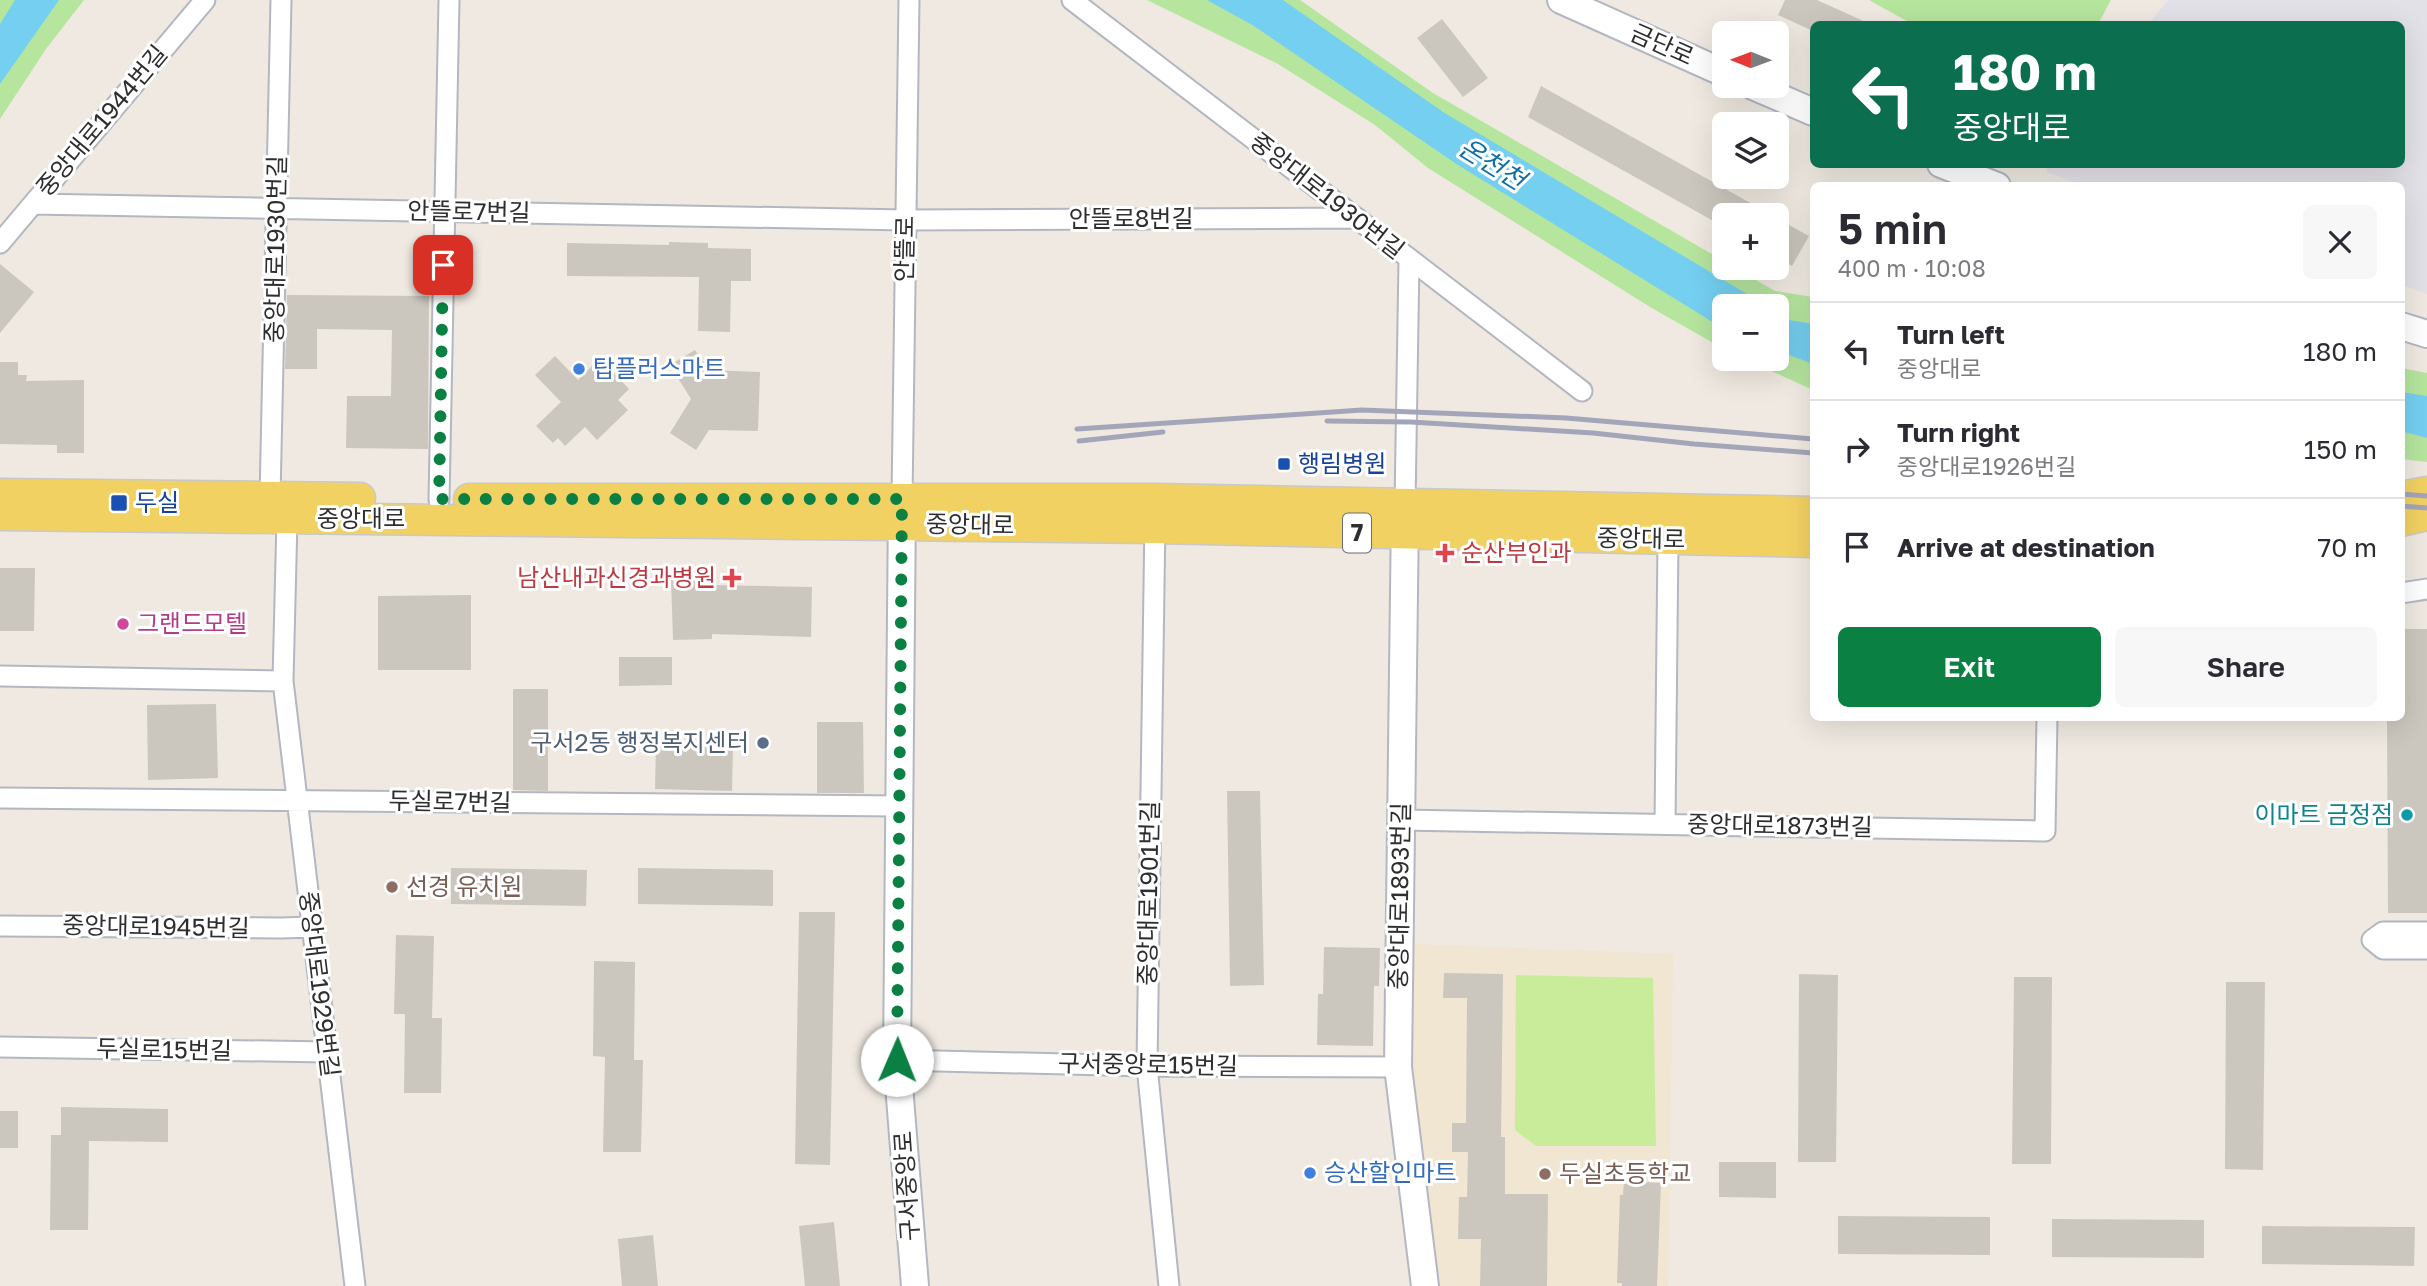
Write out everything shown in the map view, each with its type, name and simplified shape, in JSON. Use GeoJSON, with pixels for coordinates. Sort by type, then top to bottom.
{"type":"FeatureCollection","features":[{"type":"Feature","properties":{"kind":"main road"},"geometry":{"type":"LineString","coordinates":[[2405,496],[2427,492]]}},
{"type":"Feature","properties":{"kind":"main road","name":"중앙대로"},"geometry":{"type":"LineString","coordinates":[[0,494],[279,508],[439,499],[902,511]]}},
{"type":"Feature","properties":{"kind":"main road","name":"중앙대로"},"geometry":{"type":"LineString","coordinates":[[0,514],[279,508],[1156,514],[1405,504],[1810,512]]}},
{"type":"Feature","properties":{"kind":"main road","name":"중앙대로"},"geometry":{"type":"LineString","coordinates":[[1156,514],[1404,534],[1810,542]]}},
{"type":"Feature","properties":{"kind":"main road"},"geometry":{"type":"LineString","coordinates":[[2405,520],[2427,515]]}},
{"type":"Feature","properties":{"kind":"street","name":"중앙대로1944번길"},"geometry":{"type":"LineString","coordinates":[[0,243],[205,0]]}},
{"type":"Feature","properties":{"kind":"street","name":"중앙대로1930번길"},"geometry":{"type":"LineString","coordinates":[[279,508],[276,208],[281,0]]}},
{"type":"Feature","properties":{"kind":"street"},"geometry":{"type":"LineString","coordinates":[[439,499],[449,0]]}},
{"type":"Feature","properties":{"kind":"street","name":"안뜰로"},"geometry":{"type":"LineString","coordinates":[[902,511],[909,0]]}},
{"type":"Feature","properties":{"kind":"street","name":"중앙대로1930번길"},"geometry":{"type":"LineString","coordinates":[[1072,0],[1582,391]]}},
{"type":"Feature","properties":{"kind":"street","name":"금단로"},"geometry":{"type":"LineString","coordinates":[[1561,0],[1712,67]]}},
{"type":"Feature","properties":{"kind":"street"},"geometry":{"type":"LineString","coordinates":[[1781,98],[1810,111]]}},
{"type":"Feature","properties":{"kind":"street"},"geometry":{"type":"LineString","coordinates":[[1951,168],[1987,182]]}},
{"type":"Feature","properties":{"kind":"street","name":"안뜰로7번길"},"geometry":{"type":"LineString","coordinates":[[33,204],[906,220]]}},
{"type":"Feature","properties":{"kind":"street","name":"안뜰로8번길"},"geometry":{"type":"LineString","coordinates":[[906,220],[1357,218]]}},
{"type":"Feature","properties":{"kind":"street"},"geometry":{"type":"LineString","coordinates":[[1405,504],[1409,260]]}},
{"type":"Feature","properties":{"kind":"street"},"geometry":{"type":"LineString","coordinates":[[2405,327],[2427,334]]}},
{"type":"Feature","properties":{"kind":"street","name":"중앙대로1893번길"},"geometry":{"type":"LineString","coordinates":[[1405,504],[1398,1067],[1425,1286]]}},
{"type":"Feature","properties":{"kind":"street","name":"중앙대로1929번길"},"geometry":{"type":"LineString","coordinates":[[279,508],[283,681],[355,1286]]}},
{"type":"Feature","properties":{"kind":"street","name":"구서중앙로"},"geometry":{"type":"LineString","coordinates":[[902,511],[897,1060],[915,1286]]}},
{"type":"Feature","properties":{"kind":"street","name":"중앙대로1901번길"},"geometry":{"type":"LineString","coordinates":[[1156,514],[1147,1066],[1169,1286]]}},
{"type":"Feature","properties":{"kind":"street"},"geometry":{"type":"LineString","coordinates":[[1665,824],[1668,540]]}},
{"type":"Feature","properties":{"kind":"street"},"geometry":{"type":"LineString","coordinates":[[2405,592],[2427,589]]}},
{"type":"Feature","properties":{"kind":"street"},"geometry":{"type":"LineString","coordinates":[[0,676],[283,681]]}},
{"type":"Feature","properties":{"kind":"street","name":"중앙대로1873번길"},"geometry":{"type":"LineString","coordinates":[[1401,820],[2045,831],[2047,721]]}},
{"type":"Feature","properties":{"kind":"street","name":"두실로7번길"},"geometry":{"type":"LineString","coordinates":[[0,797],[900,806]]}},
{"type":"Feature","properties":{"kind":"street","name":"중앙대로1945번길"},"geometry":{"type":"LineString","coordinates":[[0,926],[312,926]]}},
{"type":"Feature","properties":{"kind":"street"},"geometry":{"type":"LineString","coordinates":[[2427,932],[2383,932],[2372,940],[2383,949],[2427,949]]}},
{"type":"Feature","properties":{"kind":"street","name":"두실로15번길"},"geometry":{"type":"LineString","coordinates":[[0,1047],[328,1052]]}},
{"type":"Feature","properties":{"kind":"street","name":"구서중앙로15번길"},"geometry":{"type":"LineString","coordinates":[[897,1060],[1147,1066],[1398,1067]]}},
{"type":"Feature","properties":{"kind":"shaded area"},"geometry":{"type":"Polygon","coordinates":[[[2168,0],[2427,0],[2427,294],[2405,286],[2405,182],[2075,182],[2046,172],[2047,168],[2405,168],[2405,21],[2150,21],[2168,0]]]}},
{"type":"Feature","properties":{"kind":"shaded area","name":"두실초등학교"},"geometry":{"type":"Polygon","coordinates":[[[1414,944],[1673,954],[1668,1286],[1434,1286],[1406,1062],[1414,944]]]}},
{"type":"Feature","properties":{"kind":"green space"},"geometry":{"type":"Polygon","coordinates":[[[0,0],[84,0],[46,49],[0,119],[0,0]]]}},
{"type":"Feature","properties":{"kind":"green space"},"geometry":{"type":"Polygon","coordinates":[[[1147,0],[1300,0],[1433,93],[1712,254],[1712,280],[1756,280],[1775,291],[1810,297],[1810,389],[1771,371],[1789,371],[1789,294],[1712,294],[1712,342],[1650,307],[1428,168],[1375,125],[1278,64],[1147,0]]]}},
{"type":"Feature","properties":{"kind":"green space"},"geometry":{"type":"Polygon","coordinates":[[[1869,0],[2111,0],[2100,21],[1907,21],[1869,0]]]}},
{"type":"Feature","properties":{"kind":"green space"},"geometry":{"type":"Polygon","coordinates":[[[2405,369],[2427,373],[2427,462],[2405,459],[2405,369]]]}},
{"type":"Feature","properties":{"kind":"green space"},"geometry":{"type":"Polygon","coordinates":[[[1516,975],[1653,978],[1656,1146],[1536,1146],[1515,1130],[1516,975]]]}},
{"type":"Feature","properties":{"kind":"water"},"geometry":{"type":"Polygon","coordinates":[[[15,0],[59,0],[0,84],[0,24],[15,0]]]}},
{"type":"Feature","properties":{"kind":"water","name":"온천천"},"geometry":{"type":"Polygon","coordinates":[[[1207,0],[1283,0],[1443,112],[1712,273],[1712,280],[1724,280],[1747,294],[1712,294],[1712,322],[1458,165],[1254,26],[1207,0]]]}},
{"type":"Feature","properties":{"kind":"water"},"geometry":{"type":"Polygon","coordinates":[[[1789,320],[1810,324],[1810,363],[1789,355],[1789,320]]]}},
{"type":"Feature","properties":{"kind":"water"},"geometry":{"type":"Polygon","coordinates":[[[2405,393],[2427,396],[2427,438],[2405,432],[2405,393]]]}},
{"type":"Feature","properties":{"kind":"building"},"geometry":{"type":"Polygon","coordinates":[[[1785,0],[1817,0],[1863,21],[1810,21],[1810,30],[1778,15],[1785,0]]]}},
{"type":"Feature","properties":{"kind":"building"},"geometry":{"type":"Polygon","coordinates":[[[1442,19],[1488,78],[1463,97],[1417,38],[1442,19]]]}},
{"type":"Feature","properties":{"kind":"building"},"geometry":{"type":"Polygon","coordinates":[[[1541,86],[1712,181],[1712,189],[1725,189],[1751,203],[1712,203],[1712,220],[1528,117],[1541,86]]]}},
{"type":"Feature","properties":{"kind":"building"},"geometry":{"type":"Polygon","coordinates":[[[1789,225],[1809,236],[1792,266],[1789,264],[1789,225]]]}},
{"type":"Feature","properties":{"kind":"building"},"geometry":{"type":"Polygon","coordinates":[[[669,242],[708,243],[708,248],[751,249],[751,281],[731,281],[730,332],[698,331],[699,277],[567,276],[567,243],[669,245],[669,242]]]}},
{"type":"Feature","properties":{"kind":"building"},"geometry":{"type":"Polygon","coordinates":[[[0,264],[34,292],[0,333],[0,264]]]}},
{"type":"Feature","properties":{"kind":"building"},"geometry":{"type":"Polygon","coordinates":[[[287,295],[429,296],[428,449],[346,448],[347,396],[391,396],[392,330],[317,329],[317,369],[285,369],[287,295]]]}},
{"type":"Feature","properties":{"kind":"building"},"geometry":{"type":"Polygon","coordinates":[[[695,350],[708,370],[760,372],[758,431],[709,430],[696,450],[670,433],[691,399],[670,365],[695,350]]]}},
{"type":"Feature","properties":{"kind":"building"},"geometry":{"type":"Polygon","coordinates":[[[555,356],[578,380],[600,358],[629,389],[618,400],[628,410],[597,440],[585,427],[565,446],[558,438],[553,443],[536,426],[561,402],[535,375],[555,356]]]}},
{"type":"Feature","properties":{"kind":"building"},"geometry":{"type":"Polygon","coordinates":[[[0,362],[18,362],[18,375],[27,375],[26,381],[84,380],[84,453],[57,453],[57,445],[0,444],[0,362]]]}},
{"type":"Feature","properties":{"kind":"building"},"geometry":{"type":"Polygon","coordinates":[[[0,568],[35,568],[34,631],[0,631],[0,568]]]}},
{"type":"Feature","properties":{"kind":"building"},"geometry":{"type":"Polygon","coordinates":[[[710,578],[711,585],[812,587],[811,637],[712,634],[712,639],[673,640],[671,579],[710,578]]]}},
{"type":"Feature","properties":{"kind":"building"},"geometry":{"type":"Polygon","coordinates":[[[471,595],[471,670],[378,670],[378,596],[471,595]]]}},
{"type":"Feature","properties":{"kind":"building","name":"이마트 금정점"},"geometry":{"type":"Polygon","coordinates":[[[2405,629],[2427,629],[2427,913],[2388,913],[2387,721],[2405,721],[2405,629]]]}},
{"type":"Feature","properties":{"kind":"building"},"geometry":{"type":"Polygon","coordinates":[[[619,657],[672,657],[672,685],[619,686],[619,657]]]}},
{"type":"Feature","properties":{"kind":"building"},"geometry":{"type":"Polygon","coordinates":[[[513,689],[548,689],[548,791],[513,790],[513,689]]]}},
{"type":"Feature","properties":{"kind":"building"},"geometry":{"type":"Polygon","coordinates":[[[216,704],[218,778],[148,780],[147,705],[216,704]]]}},
{"type":"Feature","properties":{"kind":"building"},"geometry":{"type":"Polygon","coordinates":[[[817,722],[863,722],[864,793],[817,793],[817,722]]]}},
{"type":"Feature","properties":{"kind":"building"},"geometry":{"type":"Polygon","coordinates":[[[656,745],[733,746],[732,791],[655,789],[656,745]]]}},
{"type":"Feature","properties":{"kind":"building"},"geometry":{"type":"Polygon","coordinates":[[[1227,791],[1260,791],[1264,985],[1230,986],[1227,791]]]}},
{"type":"Feature","properties":{"kind":"building"},"geometry":{"type":"Polygon","coordinates":[[[451,868],[587,870],[586,906],[451,904],[451,868]]]}},
{"type":"Feature","properties":{"kind":"building"},"geometry":{"type":"Polygon","coordinates":[[[638,868],[773,870],[773,906],[638,904],[638,868]]]}},
{"type":"Feature","properties":{"kind":"building"},"geometry":{"type":"Polygon","coordinates":[[[799,912],[835,912],[830,1165],[795,1164],[799,912]]]}},
{"type":"Feature","properties":{"kind":"building"},"geometry":{"type":"Polygon","coordinates":[[[396,935],[434,936],[432,1018],[442,1018],[441,1093],[404,1093],[405,1014],[394,1014],[396,935]]]}},
{"type":"Feature","properties":{"kind":"building"},"geometry":{"type":"Polygon","coordinates":[[[1324,947],[1380,948],[1379,986],[1374,986],[1373,1046],[1317,1045],[1318,994],[1323,994],[1324,947]]]}},
{"type":"Feature","properties":{"kind":"building"},"geometry":{"type":"Polygon","coordinates":[[[594,961],[635,962],[634,1060],[643,1060],[641,1152],[603,1152],[605,1057],[593,1056],[594,961]]]}},
{"type":"Feature","properties":{"kind":"building"},"geometry":{"type":"Polygon","coordinates":[[[1444,973],[1503,974],[1501,1137],[1505,1137],[1505,1194],[1548,1194],[1547,1286],[1480,1286],[1481,1239],[1458,1239],[1459,1197],[1467,1197],[1468,1152],[1452,1152],[1452,1123],[1466,1123],[1467,998],[1443,998],[1444,973]]]}},
{"type":"Feature","properties":{"kind":"building"},"geometry":{"type":"Polygon","coordinates":[[[1799,974],[1838,975],[1836,1162],[1798,1162],[1799,974]]]}},
{"type":"Feature","properties":{"kind":"building"},"geometry":{"type":"Polygon","coordinates":[[[2014,977],[2052,977],[2051,1164],[2012,1164],[2014,977]]]}},
{"type":"Feature","properties":{"kind":"building"},"geometry":{"type":"Polygon","coordinates":[[[2226,982],[2265,982],[2263,1170],[2225,1169],[2226,982]]]}},
{"type":"Feature","properties":{"kind":"building"},"geometry":{"type":"Polygon","coordinates":[[[61,1107],[168,1109],[168,1142],[89,1141],[88,1230],[50,1230],[51,1135],[61,1135],[61,1107]]]}},
{"type":"Feature","properties":{"kind":"building"},"geometry":{"type":"Polygon","coordinates":[[[0,1111],[18,1111],[18,1148],[0,1148],[0,1111]]]}},
{"type":"Feature","properties":{"kind":"building"},"geometry":{"type":"Polygon","coordinates":[[[1719,1162],[1776,1162],[1776,1198],[1719,1197],[1719,1162]]]}},
{"type":"Feature","properties":{"kind":"building"},"geometry":{"type":"Polygon","coordinates":[[[1624,1181],[1661,1183],[1657,1286],[1622,1286],[1622,1283],[1617,1283],[1620,1195],[1623,1195],[1624,1181]]]}},
{"type":"Feature","properties":{"kind":"building"},"geometry":{"type":"Polygon","coordinates":[[[1838,1216],[1990,1217],[1990,1255],[1838,1254],[1838,1216]]]}},
{"type":"Feature","properties":{"kind":"building"},"geometry":{"type":"Polygon","coordinates":[[[2052,1219],[2204,1220],[2204,1258],[2052,1257],[2052,1219]]]}},
{"type":"Feature","properties":{"kind":"building"},"geometry":{"type":"Polygon","coordinates":[[[834,1222],[840,1286],[805,1286],[799,1226],[834,1222]]]}},
{"type":"Feature","properties":{"kind":"building"},"geometry":{"type":"Polygon","coordinates":[[[2262,1226],[2415,1227],[2414,1266],[2262,1264],[2262,1226]]]}},
{"type":"Feature","properties":{"kind":"building"},"geometry":{"type":"Polygon","coordinates":[[[653,1235],[658,1286],[622,1286],[618,1239],[653,1235]]]}},
{"type":"Feature","properties":{"kind":"railway"},"geometry":{"type":"LineString","coordinates":[[1077,429],[1362,410],[1566,418],[1810,439]]}},
{"type":"Feature","properties":{"kind":"railway"},"geometry":{"type":"LineString","coordinates":[[1327,421],[1411,422],[1593,433],[1810,453]]}},
{"type":"Feature","properties":{"kind":"railway"},"geometry":{"type":"LineString","coordinates":[[1079,441],[1163,432]]}},
{"type":"Feature","properties":{"kind":"railway"},"geometry":{"type":"LineString","coordinates":[[2405,494],[2427,496]]}},
{"type":"Feature","properties":{"kind":"railway"},"geometry":{"type":"LineString","coordinates":[[2405,506],[2427,508]]}},
{"type":"Feature","properties":{"kind":"place","name":"탑플러스마트"},"geometry":{"type":"Point","coordinates":[579,369]}},
{"type":"Feature","properties":{"kind":"place","name":"행림병원"},"geometry":{"type":"Point","coordinates":[1284,464]}},
{"type":"Feature","properties":{"kind":"place","name":"두실"},"geometry":{"type":"Point","coordinates":[119,503]}},
{"type":"Feature","properties":{"kind":"place","name":"순산부인과"},"geometry":{"type":"Point","coordinates":[1445,553]}},
{"type":"Feature","properties":{"kind":"place","name":"남산내과신경과병원"},"geometry":{"type":"Point","coordinates":[732,578]}},
{"type":"Feature","properties":{"kind":"place","name":"그랜드모텔"},"geometry":{"type":"Point","coordinates":[123,624]}},
{"type":"Feature","properties":{"kind":"place","name":"구서2동 행정복지센터"},"geometry":{"type":"Point","coordinates":[763,743]}},
{"type":"Feature","properties":{"kind":"place","name":"이마트 금정점"},"geometry":{"type":"Point","coordinates":[2407,815]}},
{"type":"Feature","properties":{"kind":"place","name":"선경 유치원"},"geometry":{"type":"Point","coordinates":[392,887]}},
{"type":"Feature","properties":{"kind":"place","name":"승산할인마트"},"geometry":{"type":"Point","coordinates":[1310,1173]}},
{"type":"Feature","properties":{"kind":"place","name":"두실초등학교"},"geometry":{"type":"Point","coordinates":[1545,1174]}},
{"type":"Feature","properties":{"kind":"route"},"geometry":{"type":"LineString","coordinates":[[443,265],[439,499],[902,499],[897,1060]]}}]}
